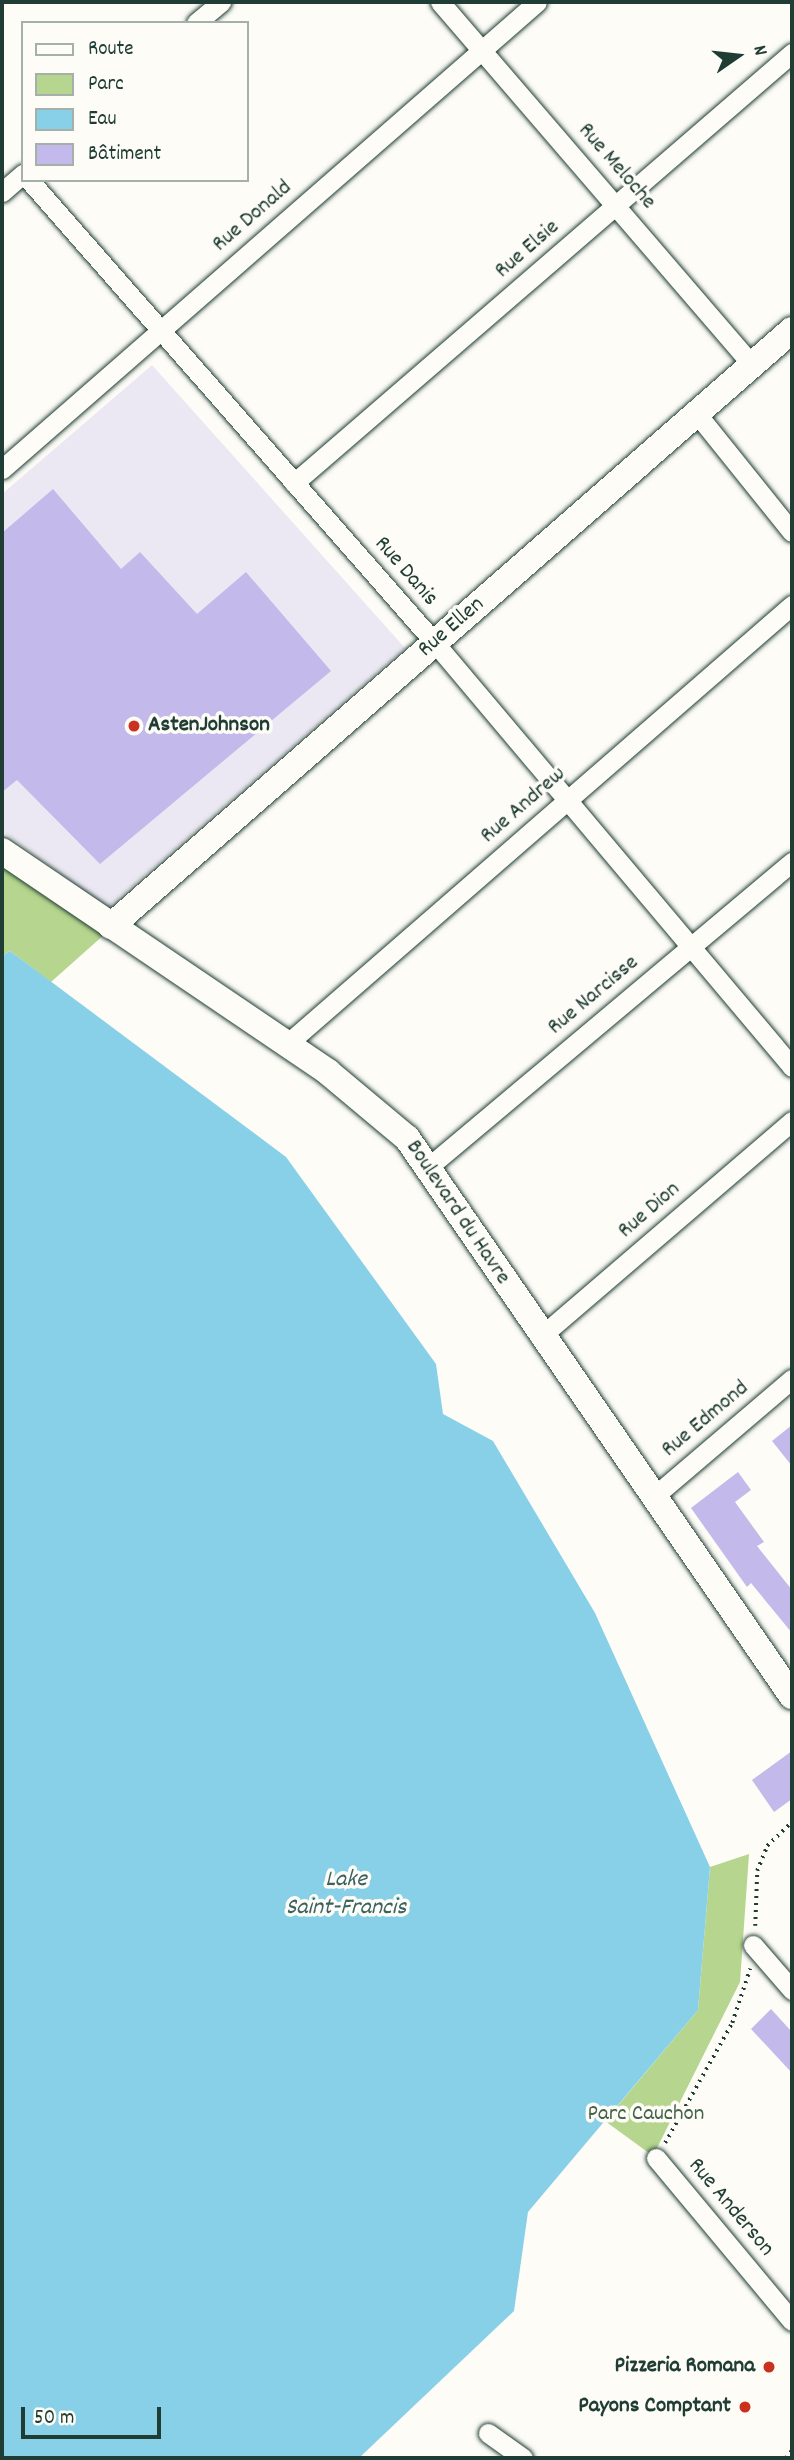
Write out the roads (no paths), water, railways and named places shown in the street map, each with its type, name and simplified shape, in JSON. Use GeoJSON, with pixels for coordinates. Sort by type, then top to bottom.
{"type":"FeatureCollection","features":[{"type":"Feature","properties":{"kind":"street"},"geometry":{"type":"LineString","coordinates":[[198,21],[220,2]]}},
{"type":"Feature","properties":{"kind":"street","name":"Rue Meloche"},"geometry":{"type":"LineString","coordinates":[[440,2],[753,366]]}},
{"type":"Feature","properties":{"kind":"street","name":"Rue Donald"},"geometry":{"type":"LineString","coordinates":[[2,469],[537,2]]}},
{"type":"Feature","properties":{"kind":"street","name":"Rue Elsie"},"geometry":{"type":"LineString","coordinates":[[295,483],[792,53]]}},
{"type":"Feature","properties":{"kind":"street"},"geometry":{"type":"LineString","coordinates":[[2,192],[21,176]]}},
{"type":"Feature","properties":{"kind":"street","name":"Rue Danis"},"geometry":{"type":"LineString","coordinates":[[31,182],[435,643],[792,1067]]}},
{"type":"Feature","properties":{"kind":"street","name":"Rue Ellen"},"geometry":{"type":"LineString","coordinates":[[111,926],[792,330]]}},
{"type":"Feature","properties":{"kind":"street"},"geometry":{"type":"LineString","coordinates":[[697,414],[792,532]]}},
{"type":"Feature","properties":{"kind":"street","name":"Rue Andrew"},"geometry":{"type":"LineString","coordinates":[[287,1044],[792,605]]}},
{"type":"Feature","properties":{"kind":"street","name":"Boulevard du Havre"},"geometry":{"type":"LineString","coordinates":[[2,850],[363,1097],[407,1138],[540,1337],[792,1696]]}},
{"type":"Feature","properties":{"kind":"street","name":"Rue Narcisse"},"geometry":{"type":"LineString","coordinates":[[426,1169],[792,862]]}},
{"type":"Feature","properties":{"kind":"street","name":"Rue Dion"},"geometry":{"type":"LineString","coordinates":[[540,1337],[792,1121]]}},
{"type":"Feature","properties":{"kind":"street","name":"Rue Edmond"},"geometry":{"type":"LineString","coordinates":[[652,1498],[789,1388]]}},
{"type":"Feature","properties":{"kind":"street"},"geometry":{"type":"LineString","coordinates":[[752,1945],[792,1990]]}},
{"type":"Feature","properties":{"kind":"street","name":"Rue Anderson"},"geometry":{"type":"LineString","coordinates":[[656,2158],[792,2321]]}},
{"type":"Feature","properties":{"kind":"street"},"geometry":{"type":"LineString","coordinates":[[488,2432],[523,2458]]}},
{"type":"Feature","properties":{"kind":"water","name":"Lake Saint-Francis"},"geometry":{"type":"Polygon","coordinates":[[[10,951],[286,1157],[436,1364],[443,1414],[493,1441],[595,1613],[710,1867],[698,2010],[528,2212],[514,2311],[359,2458],[2,2458],[2,956],[10,951]]]}},
{"type":"Feature","properties":{"kind":"place","name":"AstenJohnson"},"geometry":{"type":"Point","coordinates":[134,726]}},
{"type":"Feature","properties":{"kind":"place","name":"Pizzeria Romana"},"geometry":{"type":"Point","coordinates":[769,2367]}},
{"type":"Feature","properties":{"kind":"place","name":"Payons Comptant"},"geometry":{"type":"Point","coordinates":[745,2407]}},
{"type":"Feature","properties":{"kind":"park label","name":"Parc Cauchon"},"geometry":{"type":"Point","coordinates":[646,2115]}}]}
